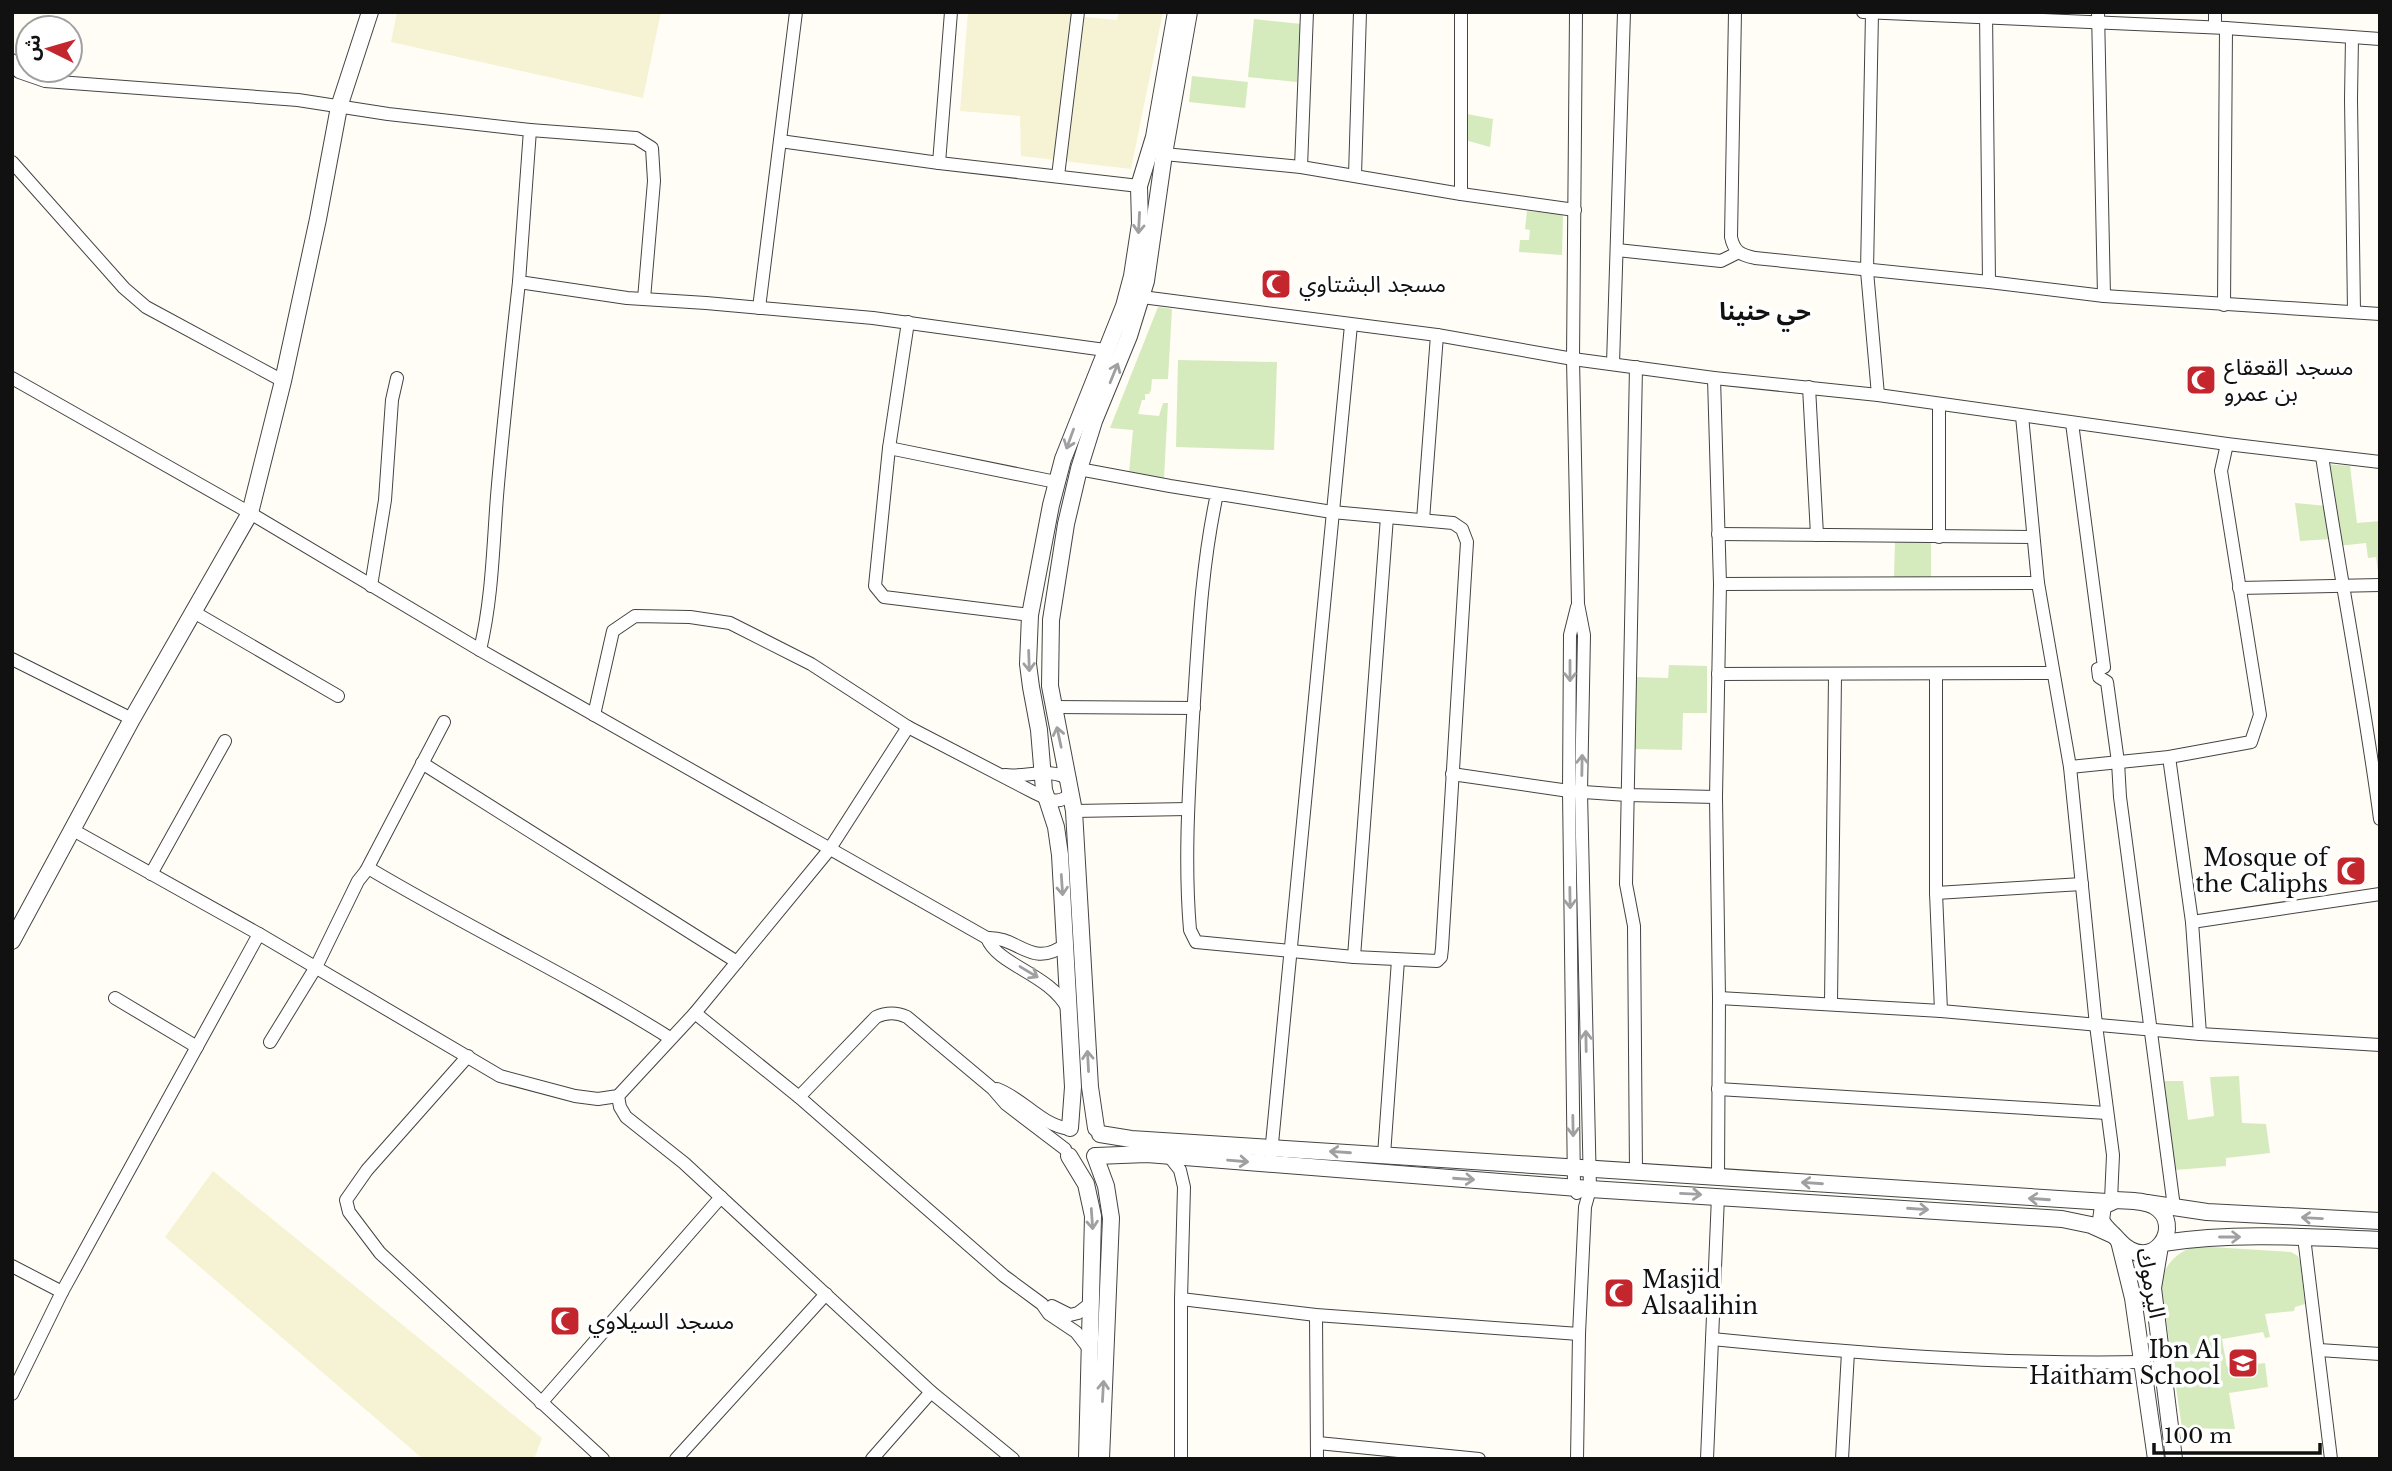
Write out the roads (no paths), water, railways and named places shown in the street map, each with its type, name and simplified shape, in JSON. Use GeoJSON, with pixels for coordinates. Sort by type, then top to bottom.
{"type":"FeatureCollection","features":[{"type":"Feature","properties":{"kind":"street"},"geometry":{"type":"LineString","coordinates":[[12,941],[192,611],[250,513],[283,381],[339,107],[370,12]]}},
{"type":"Feature","properties":{"kind":"street"},"geometry":{"type":"LineString","coordinates":[[759,308],[796,12]]}},
{"type":"Feature","properties":{"kind":"street"},"geometry":{"type":"LineString","coordinates":[[939,163],[951,12]]}},
{"type":"Feature","properties":{"kind":"street"},"geometry":{"type":"LineString","coordinates":[[1058,176],[1078,12]]}},
{"type":"Feature","properties":{"kind":"street"},"geometry":{"type":"LineString","coordinates":[[1087,1459],[1093,1216],[1086,1184],[1067,1152],[1065,1135],[1069,1128],[1073,1087],[1066,944],[1059,841],[1047,799],[1028,664],[1030,615],[1056,482],[1071,437],[1124,306],[1132,276],[1140,224],[1140,185],[1154,137],[1176,12]]}},
{"type":"Feature","properties":{"kind":"street"},"geometry":{"type":"LineString","coordinates":[[1101,1459],[1111,1218],[1106,1186],[1096,1156],[1102,1142],[1090,1087],[1074,811],[1054,708],[1049,664],[1051,621],[1066,524],[1079,469],[1094,421],[1142,297],[1189,12]]}},
{"type":"Feature","properties":{"kind":"street"},"geometry":{"type":"LineString","coordinates":[[1301,167],[1307,12]]}},
{"type":"Feature","properties":{"kind":"street"},"geometry":{"type":"LineString","coordinates":[[1355,175],[1360,12]]}},
{"type":"Feature","properties":{"kind":"street"},"geometry":{"type":"LineString","coordinates":[[1461,12],[1461,194]]}},
{"type":"Feature","properties":{"kind":"street"},"geometry":{"type":"LineString","coordinates":[[1576,12],[1573,359],[1578,604],[1584,635],[1575,791],[1581,1169],[1585,1207],[1577,1459]]}},
{"type":"Feature","properties":{"kind":"street"},"geometry":{"type":"LineString","coordinates":[[1613,364],[1624,12]]}},
{"type":"Feature","properties":{"kind":"street"},"geometry":{"type":"LineString","coordinates":[[1735,12],[1731,237],[1737,253],[1755,258],[2104,296],[2380,314]]}},
{"type":"Feature","properties":{"kind":"street"},"geometry":{"type":"LineString","coordinates":[[1863,12],[2098,17],[2380,39]]}},
{"type":"Feature","properties":{"kind":"street"},"geometry":{"type":"LineString","coordinates":[[2215,12],[2220,28],[2224,305]]}},
{"type":"Feature","properties":{"kind":"street"},"geometry":{"type":"LineString","coordinates":[[1872,13],[1867,271],[1878,395]]}},
{"type":"Feature","properties":{"kind":"street"},"geometry":{"type":"LineString","coordinates":[[1986,15],[1989,282]]}},
{"type":"Feature","properties":{"kind":"street"},"geometry":{"type":"LineString","coordinates":[[2098,17],[2104,296]]}},
{"type":"Feature","properties":{"kind":"street"},"geometry":{"type":"LineString","coordinates":[[2353,37],[2351,99],[2354,311]]}},
{"type":"Feature","properties":{"kind":"street"},"geometry":{"type":"LineString","coordinates":[[12,60],[19,72],[45,81],[298,100],[530,130],[636,138],[653,148],[654,181],[644,299]]}},
{"type":"Feature","properties":{"kind":"street"},"geometry":{"type":"LineString","coordinates":[[480,650],[486,625],[495,546],[530,130]]}},
{"type":"Feature","properties":{"kind":"street"},"geometry":{"type":"LineString","coordinates":[[780,141],[939,163],[1140,185]]}},
{"type":"Feature","properties":{"kind":"street"},"geometry":{"type":"LineString","coordinates":[[1164,154],[1301,167],[1575,210]]}},
{"type":"Feature","properties":{"kind":"street"},"geometry":{"type":"LineString","coordinates":[[12,162],[124,288],[146,307],[283,381]]}},
{"type":"Feature","properties":{"kind":"street"},"geometry":{"type":"LineString","coordinates":[[1140,185],[1146,197],[1159,188]]}},
{"type":"Feature","properties":{"kind":"street"},"geometry":{"type":"LineString","coordinates":[[1618,250],[1721,261],[1737,253]]}},
{"type":"Feature","properties":{"kind":"street"},"geometry":{"type":"LineString","coordinates":[[519,282],[644,299],[908,322],[1105,350]]}},
{"type":"Feature","properties":{"kind":"street"},"geometry":{"type":"LineString","coordinates":[[1142,297],[1437,335],[1573,359],[1714,378],[1878,395],[2227,444],[2380,462]]}},
{"type":"Feature","properties":{"kind":"street"},"geometry":{"type":"LineString","coordinates":[[908,322],[889,448],[874,581],[877,591],[889,598],[1030,615]]}},
{"type":"Feature","properties":{"kind":"street"},"geometry":{"type":"LineString","coordinates":[[1270,1164],[1351,325]]}},
{"type":"Feature","properties":{"kind":"street"},"geometry":{"type":"LineString","coordinates":[[1423,520],[1437,335]]}},
{"type":"Feature","properties":{"kind":"street"},"geometry":{"type":"LineString","coordinates":[[1636,367],[1626,884],[1634,926],[1636,1172]]}},
{"type":"Feature","properties":{"kind":"street"},"geometry":{"type":"LineString","coordinates":[[12,378],[250,513],[480,650],[987,938],[999,954],[1056,990],[1068,1009]]}},
{"type":"Feature","properties":{"kind":"street"},"geometry":{"type":"LineString","coordinates":[[370,586],[385,500],[392,400],[397,378]]}},
{"type":"Feature","properties":{"kind":"street"},"geometry":{"type":"LineString","coordinates":[[1714,378],[1720,584],[1716,797],[1718,1177]]}},
{"type":"Feature","properties":{"kind":"street"},"geometry":{"type":"LineString","coordinates":[[1809,387],[1817,535]]}},
{"type":"Feature","properties":{"kind":"street"},"geometry":{"type":"LineString","coordinates":[[1939,404],[1939,537]]}},
{"type":"Feature","properties":{"kind":"street"},"geometry":{"type":"LineString","coordinates":[[2022,416],[2032,537],[2052,673],[2070,767],[2096,1025],[2108,1113],[2114,1175],[2109,1201],[2101,1210],[2101,1220],[2123,1246],[2136,1253],[2151,1252],[2161,1245],[2210,1237],[2380,1240]]}},
{"type":"Feature","properties":{"kind":"street"},"geometry":{"type":"LineString","coordinates":[[2072,423],[2104,667],[2098,668],[2099,677],[2107,682],[2174,1207]]}},
{"type":"Feature","properties":{"kind":"street"},"geometry":{"type":"LineString","coordinates":[[2070,767],[2169,757],[2251,741],[2255,736],[2260,715],[2221,471],[2227,444]]}},
{"type":"Feature","properties":{"kind":"street"},"geometry":{"type":"LineString","coordinates":[[889,448],[1056,482]]}},
{"type":"Feature","properties":{"kind":"street"},"geometry":{"type":"LineString","coordinates":[[2322,456],[2380,819]]}},
{"type":"Feature","properties":{"kind":"street"},"geometry":{"type":"LineString","coordinates":[[1079,469],[1332,512],[1457,524],[1467,542],[1441,957],[1437,961],[1354,957],[1196,942],[1190,930],[1188,808],[1194,708],[1207,541],[1217,494]]}},
{"type":"Feature","properties":{"kind":"street"},"geometry":{"type":"LineString","coordinates":[[1354,957],[1387,516]]}},
{"type":"Feature","properties":{"kind":"street"},"geometry":{"type":"LineString","coordinates":[[1718,534],[2032,537]]}},
{"type":"Feature","properties":{"kind":"street"},"geometry":{"type":"LineString","coordinates":[[1720,584],[2038,583]]}},
{"type":"Feature","properties":{"kind":"street"},"geometry":{"type":"LineString","coordinates":[[2239,588],[2380,585]]}},
{"type":"Feature","properties":{"kind":"street"},"geometry":{"type":"LineString","coordinates":[[192,611],[338,696]]}},
{"type":"Feature","properties":{"kind":"street"},"geometry":{"type":"LineString","coordinates":[[594,715],[613,631],[635,615],[678,616],[730,624],[811,664],[908,727],[1047,799],[1061,801],[1071,786]]}},
{"type":"Feature","properties":{"kind":"street"},"geometry":{"type":"LineString","coordinates":[[12,659],[132,719]]}},
{"type":"Feature","properties":{"kind":"street"},"geometry":{"type":"LineString","coordinates":[[1718,674],[1835,676],[2052,673]]}},
{"type":"Feature","properties":{"kind":"street"},"geometry":{"type":"LineString","coordinates":[[1936,674],[1936,893],[1941,1011]]}},
{"type":"Feature","properties":{"kind":"street"},"geometry":{"type":"LineString","coordinates":[[1831,1003],[1835,676]]}},
{"type":"Feature","properties":{"kind":"street"},"geometry":{"type":"LineString","coordinates":[[1054,708],[1194,708]]}},
{"type":"Feature","properties":{"kind":"street"},"geometry":{"type":"LineString","coordinates":[[270,1042],[316,967],[358,881],[366,871],[444,722]]}},
{"type":"Feature","properties":{"kind":"street"},"geometry":{"type":"LineString","coordinates":[[73,830],[259,934],[500,1076],[575,1097],[618,1096],[695,1013],[829,850],[908,727]]}},
{"type":"Feature","properties":{"kind":"street"},"geometry":{"type":"LineString","coordinates":[[151,874],[225,741]]}},
{"type":"Feature","properties":{"kind":"street"},"geometry":{"type":"LineString","coordinates":[[2169,757],[2192,922],[2200,1034]]}},
{"type":"Feature","properties":{"kind":"street"},"geometry":{"type":"LineString","coordinates":[[422,763],[737,962]]}},
{"type":"Feature","properties":{"kind":"street"},"geometry":{"type":"LineString","coordinates":[[1001,774],[1021,776],[1057,773],[1071,786]]}},
{"type":"Feature","properties":{"kind":"street"},"geometry":{"type":"LineString","coordinates":[[1452,774],[1575,791],[1716,797]]}},
{"type":"Feature","properties":{"kind":"street"},"geometry":{"type":"LineString","coordinates":[[1074,811],[1188,808]]}},
{"type":"Feature","properties":{"kind":"street"},"geometry":{"type":"LineString","coordinates":[[366,871],[370,869],[445,914],[615,1004],[670,1038]]}},
{"type":"Feature","properties":{"kind":"street"},"geometry":{"type":"LineString","coordinates":[[1936,893],[2081,884]]}},
{"type":"Feature","properties":{"kind":"street"},"geometry":{"type":"LineString","coordinates":[[2192,922],[2380,894]]}},
{"type":"Feature","properties":{"kind":"street"},"geometry":{"type":"LineString","coordinates":[[12,1394],[62,1292],[259,934]]}},
{"type":"Feature","properties":{"kind":"street"},"geometry":{"type":"LineString","coordinates":[[987,938],[1000,939],[1033,954],[1051,953],[1066,944]]}},
{"type":"Feature","properties":{"kind":"street"},"geometry":{"type":"LineString","coordinates":[[1384,1155],[1398,960]]}},
{"type":"Feature","properties":{"kind":"street"},"geometry":{"type":"LineString","coordinates":[[115,998],[197,1047]]}},
{"type":"Feature","properties":{"kind":"street"},"geometry":{"type":"LineString","coordinates":[[1719,998],[1831,1003],[2200,1034],[2380,1045]]}},
{"type":"Feature","properties":{"kind":"street"},"geometry":{"type":"LineString","coordinates":[[695,1013],[799,1097],[1004,1276],[1042,1304],[1049,1314],[1076,1332],[1090,1350]]}},
{"type":"Feature","properties":{"kind":"street"},"geometry":{"type":"LineString","coordinates":[[799,1097],[869,1023],[883,1014],[891,1013],[907,1017],[993,1089],[1006,1104],[1082,1161],[1096,1156],[1170,1148]]}},
{"type":"Feature","properties":{"kind":"street"},"geometry":{"type":"LineString","coordinates":[[468,1056],[367,1170],[346,1200],[349,1212],[380,1253],[603,1459]]}},
{"type":"Feature","properties":{"kind":"street"},"geometry":{"type":"LineString","coordinates":[[993,1089],[1007,1094],[1045,1122],[1069,1128],[1083,1122],[1098,1131],[1170,1148],[1203,1151],[1270,1164],[1582,1188],[2062,1219],[2091,1225],[2116,1238]]}},
{"type":"Feature","properties":{"kind":"street"},"geometry":{"type":"LineString","coordinates":[[1718,1089],[2108,1113]]}},
{"type":"Feature","properties":{"kind":"street"},"geometry":{"type":"LineString","coordinates":[[618,1096],[626,1117],[684,1163],[931,1392],[1013,1459]]}},
{"type":"Feature","properties":{"kind":"street"},"geometry":{"type":"LineString","coordinates":[[1203,1151],[1271,1147],[1581,1169],[2140,1202],[2207,1212],[2380,1221]]}},
{"type":"Feature","properties":{"kind":"street"},"geometry":{"type":"LineString","coordinates":[[1170,1148],[1184,1187],[1181,1459]]}},
{"type":"Feature","properties":{"kind":"street"},"geometry":{"type":"LineString","coordinates":[[1184,1187],[1190,1171],[1203,1151]]}},
{"type":"Feature","properties":{"kind":"street"},"geometry":{"type":"LineString","coordinates":[[2114,1175],[2124,1194],[2155,1206],[2166,1219],[2166,1236],[2161,1245],[2153,1288],[2174,1459]]}},
{"type":"Feature","properties":{"kind":"street"},"geometry":{"type":"LineString","coordinates":[[1707,1459],[1718,1196]]}},
{"type":"Feature","properties":{"kind":"street"},"geometry":{"type":"LineString","coordinates":[[541,1403],[721,1197]]}},
{"type":"Feature","properties":{"kind":"street"},"geometry":{"type":"LineString","coordinates":[[2304,1237],[2331,1459]]}},
{"type":"Feature","properties":{"kind":"street","name":"اليرموك"},"geometry":{"type":"LineString","coordinates":[[2116,1238],[2130,1283],[2156,1459]]}},
{"type":"Feature","properties":{"kind":"street"},"geometry":{"type":"LineString","coordinates":[[12,1266],[62,1292]]}},
{"type":"Feature","properties":{"kind":"street"},"geometry":{"type":"LineString","coordinates":[[676,1459],[826,1294]]}},
{"type":"Feature","properties":{"kind":"street"},"geometry":{"type":"LineString","coordinates":[[1181,1299],[1316,1315],[1579,1334]]}},
{"type":"Feature","properties":{"kind":"street"},"geometry":{"type":"LineString","coordinates":[[1042,1304],[1051,1305],[1070,1315],[1091,1304]]}},
{"type":"Feature","properties":{"kind":"street"},"geometry":{"type":"LineString","coordinates":[[1316,1315],[1317,1459]]}},
{"type":"Feature","properties":{"kind":"street"},"geometry":{"type":"LineString","coordinates":[[1712,1339],[1848,1352],[2068,1364],[2143,1362]]}},
{"type":"Feature","properties":{"kind":"street"},"geometry":{"type":"LineString","coordinates":[[2319,1350],[2380,1354]]}},
{"type":"Feature","properties":{"kind":"street"},"geometry":{"type":"LineString","coordinates":[[1842,1459],[1848,1352]]}},
{"type":"Feature","properties":{"kind":"street"},"geometry":{"type":"LineString","coordinates":[[872,1459],[931,1392]]}},
{"type":"Feature","properties":{"kind":"street"},"geometry":{"type":"LineString","coordinates":[[1318,1443],[1479,1459]]}},
{"type":"Feature","properties":{"kind":"place","name":"مسجد البشتاوي"},"geometry":{"type":"Point","coordinates":[1276,284]}},
{"type":"Feature","properties":{"kind":"place","name":"مسجد القعقاع بن عمرو"},"geometry":{"type":"Point","coordinates":[2201,380]}},
{"type":"Feature","properties":{"kind":"place","name":"Mosque of the Caliphs"},"geometry":{"type":"Point","coordinates":[2351,871]}},
{"type":"Feature","properties":{"kind":"place","name":"Masjid Alsaalihin"},"geometry":{"type":"Point","coordinates":[1619,1293]}},
{"type":"Feature","properties":{"kind":"place","name":"مسجد السيلاوي"},"geometry":{"type":"Point","coordinates":[565,1321]}},
{"type":"Feature","properties":{"kind":"place","name":"Ibn Al Haitham School"},"geometry":{"type":"Point","coordinates":[2243,1363]}},
{"type":"Feature","properties":{"kind":"district","name":"حي حنينا"},"geometry":{"type":"Point","coordinates":[1765,312]}}]}
